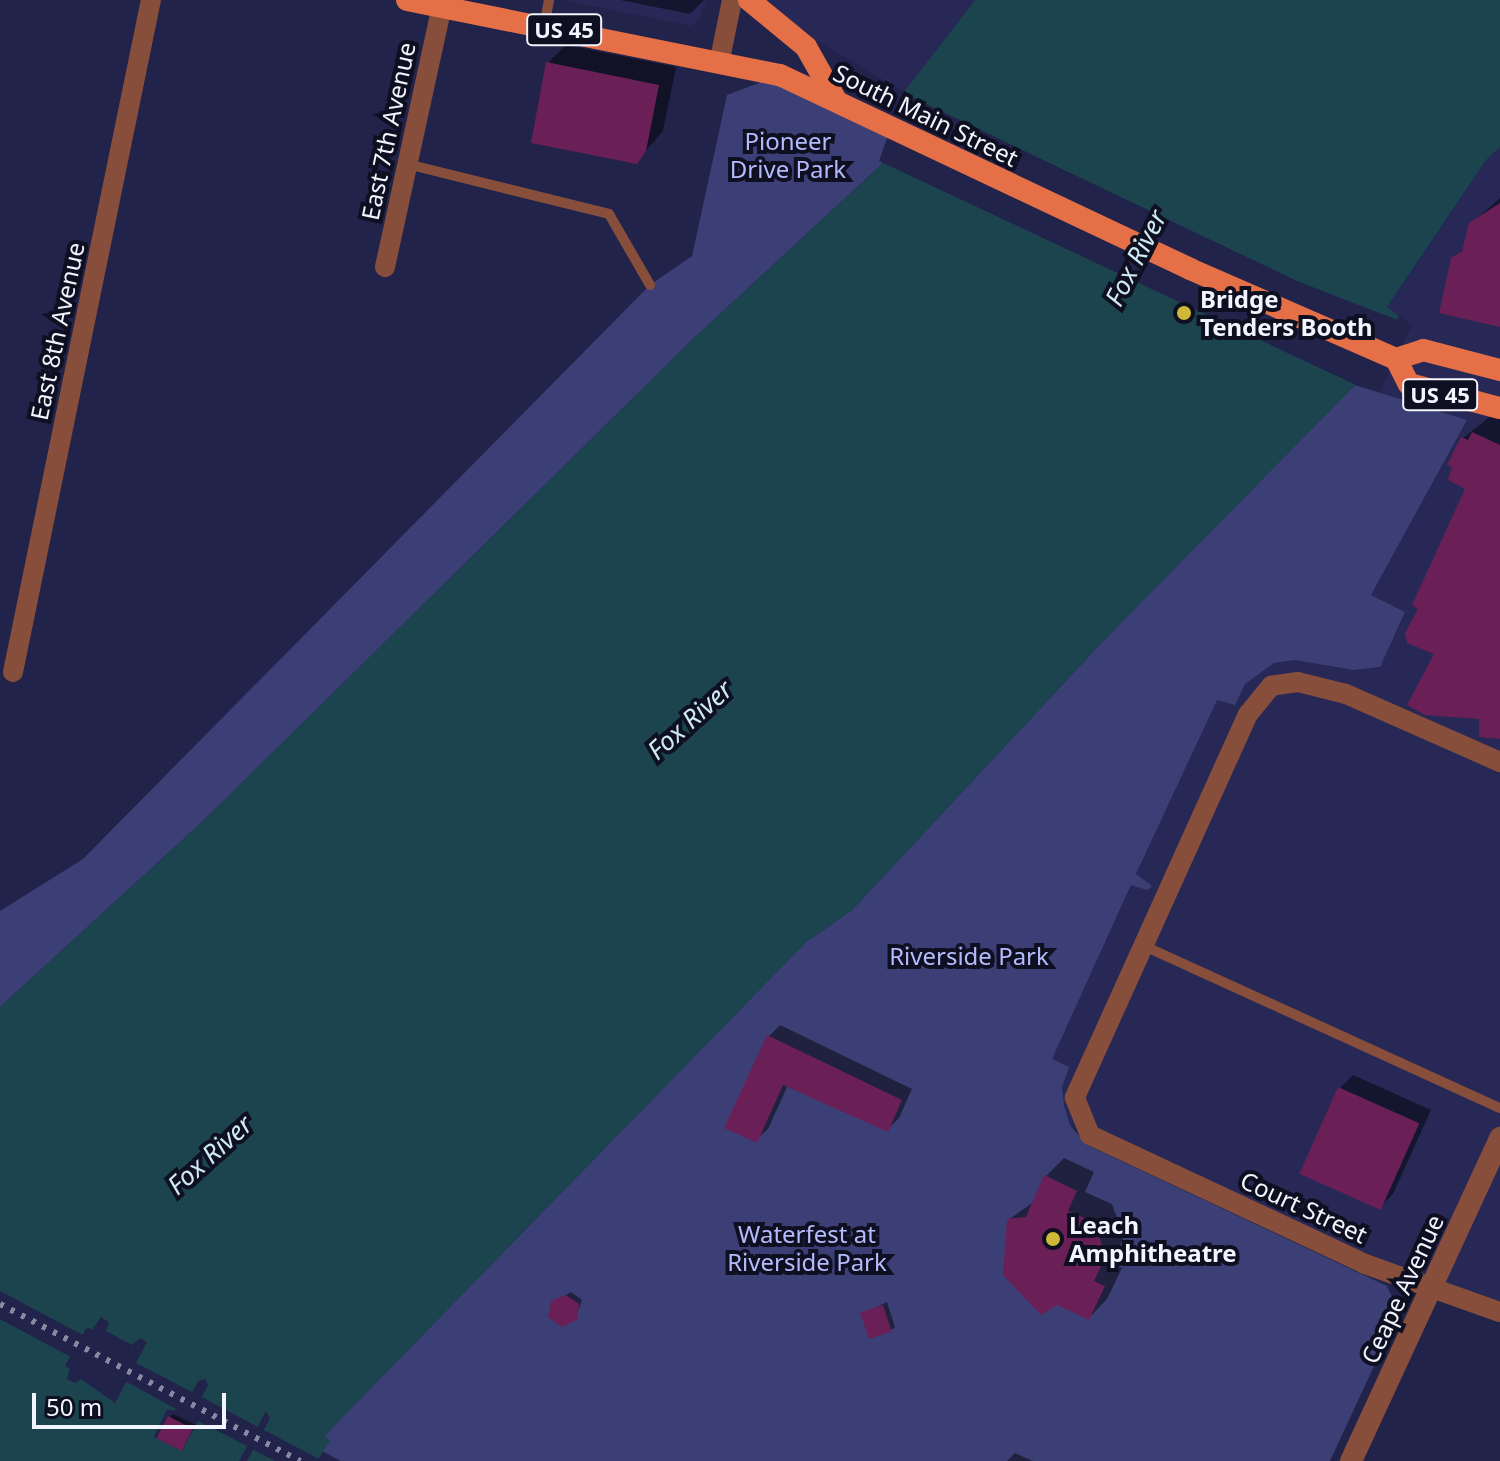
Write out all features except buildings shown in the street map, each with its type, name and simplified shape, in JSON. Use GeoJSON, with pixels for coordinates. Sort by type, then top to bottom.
{"type":"FeatureCollection","features":[{"type":"Feature","properties":{"kind":"main road","name":"South Main Street"},"geometry":{"type":"LineString","coordinates":[[407,0],[442,3],[544,26],[720,59],[780,75],[1396,359]]}},
{"type":"Feature","properties":{"kind":"main road"},"geometry":{"type":"LineString","coordinates":[[749,0],[806,47],[836,100]]}},
{"type":"Feature","properties":{"kind":"main road","name":"US 45"},"geometry":{"type":"LineString","coordinates":[[1500,370],[1423,350],[1396,359],[1409,384],[1500,408]]}},
{"type":"Feature","properties":{"kind":"street","name":"East 8th Avenue"},"geometry":{"type":"LineString","coordinates":[[13,672],[151,0]]}},
{"type":"Feature","properties":{"kind":"street"},"geometry":{"type":"LineString","coordinates":[[720,59],[732,0]]}},
{"type":"Feature","properties":{"kind":"street","name":"East 7th Avenue"},"geometry":{"type":"LineString","coordinates":[[385,267],[442,3]]}},
{"type":"Feature","properties":{"kind":"street"},"geometry":{"type":"LineString","coordinates":[[1142,945],[1248,714],[1271,686],[1298,682],[1346,694],[1500,762]]}},
{"type":"Feature","properties":{"kind":"street","name":"Court Street"},"geometry":{"type":"LineString","coordinates":[[1142,945],[1077,1086],[1075,1098],[1090,1135],[1365,1264],[1500,1312]]}},
{"type":"Feature","properties":{"kind":"street","name":"Ceape Avenue"},"geometry":{"type":"LineString","coordinates":[[1351,1461],[1499,1144]]}},
{"type":"Feature","properties":{"kind":"lane"},"geometry":{"type":"LineString","coordinates":[[544,26],[549,0]]}},
{"type":"Feature","properties":{"kind":"lane"},"geometry":{"type":"LineString","coordinates":[[407,164],[609,214],[650,285]]}},
{"type":"Feature","properties":{"kind":"lane"},"geometry":{"type":"LineString","coordinates":[[1142,945],[1500,1108]]}},
{"type":"Feature","properties":{"kind":"shaded area"},"geometry":{"type":"Polygon","coordinates":[[[562,0],[706,0],[700,19],[691,26],[562,0]]]}},
{"type":"Feature","properties":{"kind":"shaded area"},"geometry":{"type":"Polygon","coordinates":[[[761,0],[975,0],[904,92],[796,28],[761,0]]]}},
{"type":"Feature","properties":{"kind":"shaded area"},"geometry":{"type":"Polygon","coordinates":[[[1500,147],[1500,1312],[1029,1108],[1217,699],[1235,705],[1245,684],[1274,663],[1295,660],[1353,670],[1380,667],[1371,596],[1467,421],[1378,396],[1412,325],[1387,308],[1486,160],[1500,147]]]}},
{"type":"Feature","properties":{"kind":"green space","name":"Pioneer Drive Park"},"geometry":{"type":"Polygon","coordinates":[[[780,75],[892,130],[882,164],[692,340],[202,822],[0,1007],[0,911],[83,859],[650,285],[692,256],[727,95],[780,75]]]}},
{"type":"Feature","properties":{"kind":"green space","name":"Waterfest at Riverside Park"},"geometry":{"type":"Polygon","coordinates":[[[1355,385],[1467,420],[1371,595],[1405,612],[1380,667],[1353,670],[1295,660],[1274,663],[1245,684],[1235,705],[1217,700],[1136,874],[1152,886],[1147,890],[1131,885],[1052,1059],[1069,1067],[1062,1087],[1064,1106],[1070,1125],[1087,1145],[1387,1286],[1394,1301],[1394,1323],[1330,1461],[341,1461],[320,1450],[330,1441],[324,1436],[806,942],[852,910],[1106,638],[1355,385]]]}},
{"type":"Feature","properties":{"kind":"water","name":"Fox River"},"geometry":{"type":"Polygon","coordinates":[[[975,0],[1500,0],[1500,147],[1486,160],[1387,307],[1399,316],[1355,385],[1106,638],[852,910],[806,942],[325,1435],[330,1441],[317,1461],[247,1461],[270,1418],[266,1411],[239,1461],[0,1461],[0,1007],[202,822],[692,340],[882,164],[904,92],[975,0]],[[101,1317],[92,1330],[87,1327],[65,1366],[70,1369],[67,1379],[75,1383],[81,1379],[115,1403],[147,1342],[140,1338],[132,1345],[106,1331],[109,1322],[101,1317]],[[205,1379],[198,1381],[180,1416],[167,1410],[154,1436],[182,1451],[195,1425],[189,1422],[208,1385],[205,1379]]]}},
{"type":"Feature","properties":{"kind":"pier"},"geometry":{"type":"Polygon","coordinates":[[[903,93],[1297,281],[1400,321],[1358,386],[879,161],[903,93]]]}},
{"type":"Feature","properties":{"kind":"pier"},"geometry":{"type":"Polygon","coordinates":[[[0,1291],[86,1337],[74,1359],[0,1319],[0,1291]]]}},
{"type":"Feature","properties":{"kind":"pier"},"geometry":{"type":"Polygon","coordinates":[[[134,1362],[196,1394],[183,1419],[169,1415],[159,1435],[180,1445],[198,1395],[258,1427],[247,1446],[198,1421],[182,1451],[154,1437],[167,1410],[178,1410],[125,1381],[134,1362]]]}},
{"type":"Feature","properties":{"kind":"pier"},"geometry":{"type":"Polygon","coordinates":[[[260,1428],[321,1461],[275,1461],[250,1448],[260,1428]]]}},
{"type":"Feature","properties":{"kind":"railway"},"geometry":{"type":"LineString","coordinates":[[0,1304],[300,1461]]}},
{"type":"Feature","properties":{"kind":"place","name":"Bridge Tenders Booth"},"geometry":{"type":"Point","coordinates":[1184,313]}},
{"type":"Feature","properties":{"kind":"place","name":"Leach Amphitheatre"},"geometry":{"type":"Point","coordinates":[1053,1239]}},
{"type":"Feature","properties":{"kind":"park label","name":"Riverside Park"},"geometry":{"type":"Point","coordinates":[969,956]}}]}
